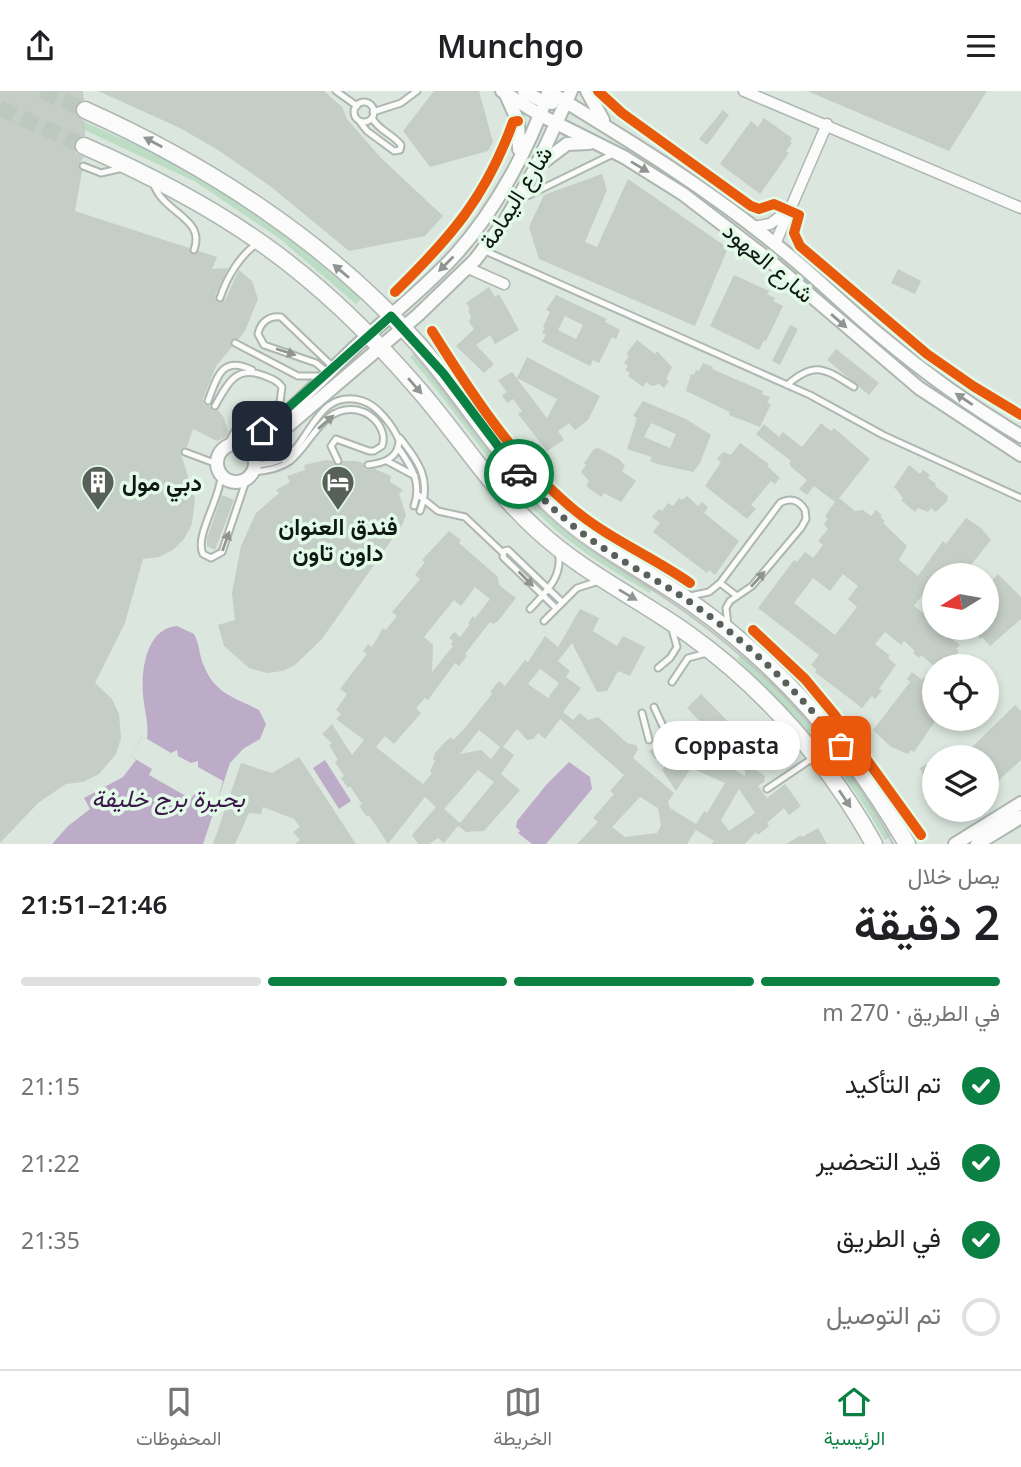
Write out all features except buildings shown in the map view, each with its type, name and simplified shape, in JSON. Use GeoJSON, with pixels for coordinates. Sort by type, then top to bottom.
{"type":"FeatureCollection","features":[{"type":"Feature","properties":{"kind":"main road"},"geometry":{"type":"LineString","coordinates":[[85,110],[170,150],[237,191],[310,246],[397,322],[443,373],[517,472],[545,501],[598,545],[680,595],[731,632],[791,689],[832,734],[868,782],[907,844]]}},
{"type":"Feature","properties":{"kind":"main road"},"geometry":{"type":"LineString","coordinates":[[85,146],[152,176],[205,205],[261,241],[313,281],[381,347],[442,417],[500,492],[555,547],[667,620],[715,655],[766,701],[815,756],[874,844]]}},
{"type":"Feature","properties":{"kind":"street","name":"شارع العهود"},"geometry":{"type":"LineString","coordinates":[[503,91],[540,115],[615,152],[724,223],[919,388],[1021,455]]}},
{"type":"Feature","properties":{"kind":"street"},"geometry":{"type":"LineString","coordinates":[[503,91],[518,121],[520,146],[517,160]]}},
{"type":"Feature","properties":{"kind":"street","name":"شارع العهود"},"geometry":{"type":"LineString","coordinates":[[524,91],[569,97],[706,191],[775,244],[906,357],[1021,436]]}},
{"type":"Feature","properties":{"kind":"street"},"geometry":{"type":"LineString","coordinates":[[587,91],[596,111],[608,126]]}},
{"type":"Feature","properties":{"kind":"street"},"geometry":{"type":"LineString","coordinates":[[744,91],[1021,208]]}},
{"type":"Feature","properties":{"kind":"street","name":"شارع اليمامة"},"geometry":{"type":"LineString","coordinates":[[253,468],[274,439],[381,347],[397,322],[468,240],[489,210],[517,160],[540,115],[547,94]]}},
{"type":"Feature","properties":{"kind":"street","name":"شارع اليمامة"},"geometry":{"type":"LineString","coordinates":[[235,445],[262,431],[369,335],[397,322],[475,259],[517,202],[536,169],[569,97]]}},
{"type":"Feature","properties":{"kind":"street"},"geometry":{"type":"LineString","coordinates":[[724,223],[742,230],[762,244],[775,244],[827,124]]}},
{"type":"Feature","properties":{"kind":"street"},"geometry":{"type":"LineString","coordinates":[[536,169],[567,144],[582,142],[603,146]]}},
{"type":"Feature","properties":{"kind":"street"},"geometry":{"type":"LineString","coordinates":[[753,227],[774,222],[788,211]]}},
{"type":"Feature","properties":{"kind":"street"},"geometry":{"type":"LineString","coordinates":[[475,259],[505,281]]}},
{"type":"Feature","properties":{"kind":"street"},"geometry":{"type":"LineString","coordinates":[[274,439],[275,451],[287,457]]}},
{"type":"Feature","properties":{"kind":"street"},"geometry":{"type":"LineString","coordinates":[[235,445],[252,453],[253,468],[234,482],[219,470],[220,453],[235,445]]}},
{"type":"Feature","properties":{"kind":"street"},"geometry":{"type":"LineString","coordinates":[[955,844],[1021,803]]}},
{"type":"Feature","properties":{"kind":"street"},"geometry":{"type":"LineString","coordinates":[[976,844],[1021,817]]}},
{"type":"Feature","properties":{"kind":"lane"},"geometry":{"type":"LineString","coordinates":[[335,91],[357,106]]}},
{"type":"Feature","properties":{"kind":"lane"},"geometry":{"type":"LineString","coordinates":[[360,122],[367,122],[373,115],[401,103],[417,91]]}},
{"type":"Feature","properties":{"kind":"lane"},"geometry":{"type":"LineString","coordinates":[[366,103],[371,106],[380,129],[398,140],[400,150],[394,151],[367,131],[354,115],[357,106],[366,103]]}},
{"type":"Feature","properties":{"kind":"lane"},"geometry":{"type":"LineString","coordinates":[[517,202],[605,161],[615,152]]}},
{"type":"Feature","properties":{"kind":"lane"},"geometry":{"type":"LineString","coordinates":[[83,166],[106,173],[128,165]]}},
{"type":"Feature","properties":{"kind":"lane"},"geometry":{"type":"LineString","coordinates":[[152,176],[153,185],[162,201],[194,227],[197,236],[194,250]]}},
{"type":"Feature","properties":{"kind":"lane"},"geometry":{"type":"LineString","coordinates":[[220,298],[235,268],[248,251],[261,241]]}},
{"type":"Feature","properties":{"kind":"lane"},"geometry":{"type":"LineString","coordinates":[[475,259],[787,385],[883,435],[1021,498]]}},
{"type":"Feature","properties":{"kind":"lane"},"geometry":{"type":"LineString","coordinates":[[281,317],[330,372],[316,363],[264,345],[258,334],[260,327],[269,318],[281,317]]}},
{"type":"Feature","properties":{"kind":"lane"},"geometry":{"type":"LineString","coordinates":[[235,343],[298,376],[330,372]]}},
{"type":"Feature","properties":{"kind":"lane"},"geometry":{"type":"LineString","coordinates":[[208,401],[219,374],[225,367],[239,365],[279,382],[283,397],[266,413],[238,425],[231,435],[235,445]]}},
{"type":"Feature","properties":{"kind":"lane"},"geometry":{"type":"LineString","coordinates":[[787,385],[802,372],[816,369],[830,372],[854,387]]}},
{"type":"Feature","properties":{"kind":"lane"},"geometry":{"type":"LineString","coordinates":[[215,407],[234,377],[246,372],[258,373]]}},
{"type":"Feature","properties":{"kind":"lane"},"geometry":{"type":"LineString","coordinates":[[253,468],[287,457],[326,409],[346,400],[361,401],[374,407],[422,468],[426,485],[420,512]]}},
{"type":"Feature","properties":{"kind":"lane"},"geometry":{"type":"LineString","coordinates":[[253,468],[268,470],[289,461],[317,429],[340,412],[359,410],[375,419],[384,436],[382,446],[369,451],[336,439],[331,446],[338,461]]}},
{"type":"Feature","properties":{"kind":"lane"},"geometry":{"type":"LineString","coordinates":[[398,435],[399,449],[416,477],[417,494],[414,506]]}},
{"type":"Feature","properties":{"kind":"lane"},"geometry":{"type":"LineString","coordinates":[[368,465],[387,461],[399,449]]}},
{"type":"Feature","properties":{"kind":"lane"},"geometry":{"type":"LineString","coordinates":[[186,451],[219,470],[219,492],[199,545],[202,554],[211,558],[222,552],[253,468]]}},
{"type":"Feature","properties":{"kind":"lane"},"geometry":{"type":"LineString","coordinates":[[387,461],[416,477]]}},
{"type":"Feature","properties":{"kind":"lane"},"geometry":{"type":"LineString","coordinates":[[417,494],[438,512],[465,517],[556,608]]}},
{"type":"Feature","properties":{"kind":"lane"},"geometry":{"type":"LineString","coordinates":[[680,595],[702,594],[720,583],[780,503],[789,499],[799,502],[805,510],[804,524],[752,586],[726,608],[731,632]]}},
{"type":"Feature","properties":{"kind":"lane"},"geometry":{"type":"LineString","coordinates":[[530,609],[547,590],[560,566],[555,547]]}},
{"type":"Feature","properties":{"kind":"lane"},"geometry":{"type":"LineString","coordinates":[[503,553],[506,550],[510,552],[562,602]]}},
{"type":"Feature","properties":{"kind":"lane"},"geometry":{"type":"LineString","coordinates":[[544,621],[584,584],[605,581]]}},
{"type":"Feature","properties":{"kind":"lane"},"geometry":{"type":"LineString","coordinates":[[720,583],[737,596]]}},
{"type":"Feature","properties":{"kind":"lane"},"geometry":{"type":"LineString","coordinates":[[658,668],[677,647],[675,635],[667,620]]}},
{"type":"Feature","properties":{"kind":"lane"},"geometry":{"type":"LineString","coordinates":[[672,682],[688,658],[701,653],[715,655]]}},
{"type":"Feature","properties":{"kind":"lane"},"geometry":{"type":"LineString","coordinates":[[653,707],[666,733]]}},
{"type":"Feature","properties":{"kind":"lane"},"geometry":{"type":"LineString","coordinates":[[642,713],[649,740]]}},
{"type":"Feature","properties":{"kind":"lane"},"geometry":{"type":"LineString","coordinates":[[767,789],[815,756]]}},
{"type":"Feature","properties":{"kind":"green space"},"geometry":{"type":"Polygon","coordinates":[[[1,91],[16,91],[185,167],[261,214],[362,298],[356,304],[280,239],[196,182],[1,91]]]}},
{"type":"Feature","properties":{"kind":"green space"},"geometry":{"type":"Polygon","coordinates":[[[418,350],[505,464],[655,585],[650,593],[578,548],[535,511],[497,468],[410,357],[418,350]]]}},
{"type":"Feature","properties":{"kind":"green space"},"geometry":{"type":"Polygon","coordinates":[[[744,651],[803,711],[856,775],[893,835],[885,840],[854,790],[818,743],[737,659],[744,651]]]}},
{"type":"Feature","properties":{"kind":"water","name":"بحيرة برج خليفة"},"geometry":{"type":"Polygon","coordinates":[[[177,626],[194,634],[202,662],[214,683],[227,694],[259,710],[266,724],[260,739],[243,749],[230,763],[203,844],[52,844],[68,826],[90,809],[84,798],[123,777],[136,760],[132,757],[142,736],[147,739],[143,673],[148,651],[159,634],[167,628],[177,626]]]}},
{"type":"Feature","properties":{"kind":"water"},"geometry":{"type":"Polygon","coordinates":[[[325,760],[351,801],[339,809],[313,768],[325,760]]]}},
{"type":"Feature","properties":{"kind":"water"},"geometry":{"type":"Polygon","coordinates":[[[569,762],[590,777],[592,789],[546,844],[532,844],[518,833],[520,831],[516,827],[517,821],[569,762]]]}},
{"type":"Feature","properties":{"kind":"pier"},"geometry":{"type":"Polygon","coordinates":[[[142,736],[171,753],[177,750],[178,756],[191,763],[198,761],[198,767],[223,781],[216,805],[195,793],[191,799],[149,775],[152,769],[132,757],[142,736]]]}},
{"type":"Feature","properties":{"kind":"tunnel"},"geometry":{"type":"LineString","coordinates":[[42,91],[85,110]]}},
{"type":"Feature","properties":{"kind":"tunnel"},"geometry":{"type":"LineString","coordinates":[[0,108],[84,146]]}},
{"type":"Feature","properties":{"kind":"tram line"},"geometry":{"type":"LineString","coordinates":[[413,352],[484,444],[542,509],[594,552],[721,639],[805,718],[853,778],[893,844]]}},
{"type":"Feature","properties":{"kind":"cycle path"},"geometry":{"type":"LineString","coordinates":[[598,91],[622,113],[751,206],[759,209],[774,204],[799,215],[794,233],[800,246],[927,354],[1021,415]]}},
{"type":"Feature","properties":{"kind":"cycle path"},"geometry":{"type":"LineString","coordinates":[[395,292],[465,215],[491,172],[513,122],[518,121]]}},
{"type":"Feature","properties":{"kind":"cycle path"},"geometry":{"type":"LineString","coordinates":[[432,331],[495,425],[551,489],[600,529],[690,583]]}},
{"type":"Feature","properties":{"kind":"cycle path"},"geometry":{"type":"LineString","coordinates":[[753,630],[805,679],[834,714],[921,835]]}},
{"type":"Feature","properties":{"kind":"way so far"},"geometry":{"type":"LineString","coordinates":[[519,474],[555,510],[598,545],[680,595],[731,632],[770,667],[841,746]]}},
{"type":"Feature","properties":{"kind":"place","name":"دبي مول"},"geometry":{"type":"Point","coordinates":[98,512]}},
{"type":"Feature","properties":{"kind":"place","name":"فندق العنوان داون تاون"},"geometry":{"type":"Point","coordinates":[338,512]}},
{"type":"Feature","properties":{"kind":"place","name":"Coppasta"},"geometry":{"type":"Point","coordinates":[841,746]}},
{"type":"Feature","properties":{"kind":"route"},"geometry":{"type":"LineString","coordinates":[[262,431],[391,316],[443,373],[519,474]]}}]}
